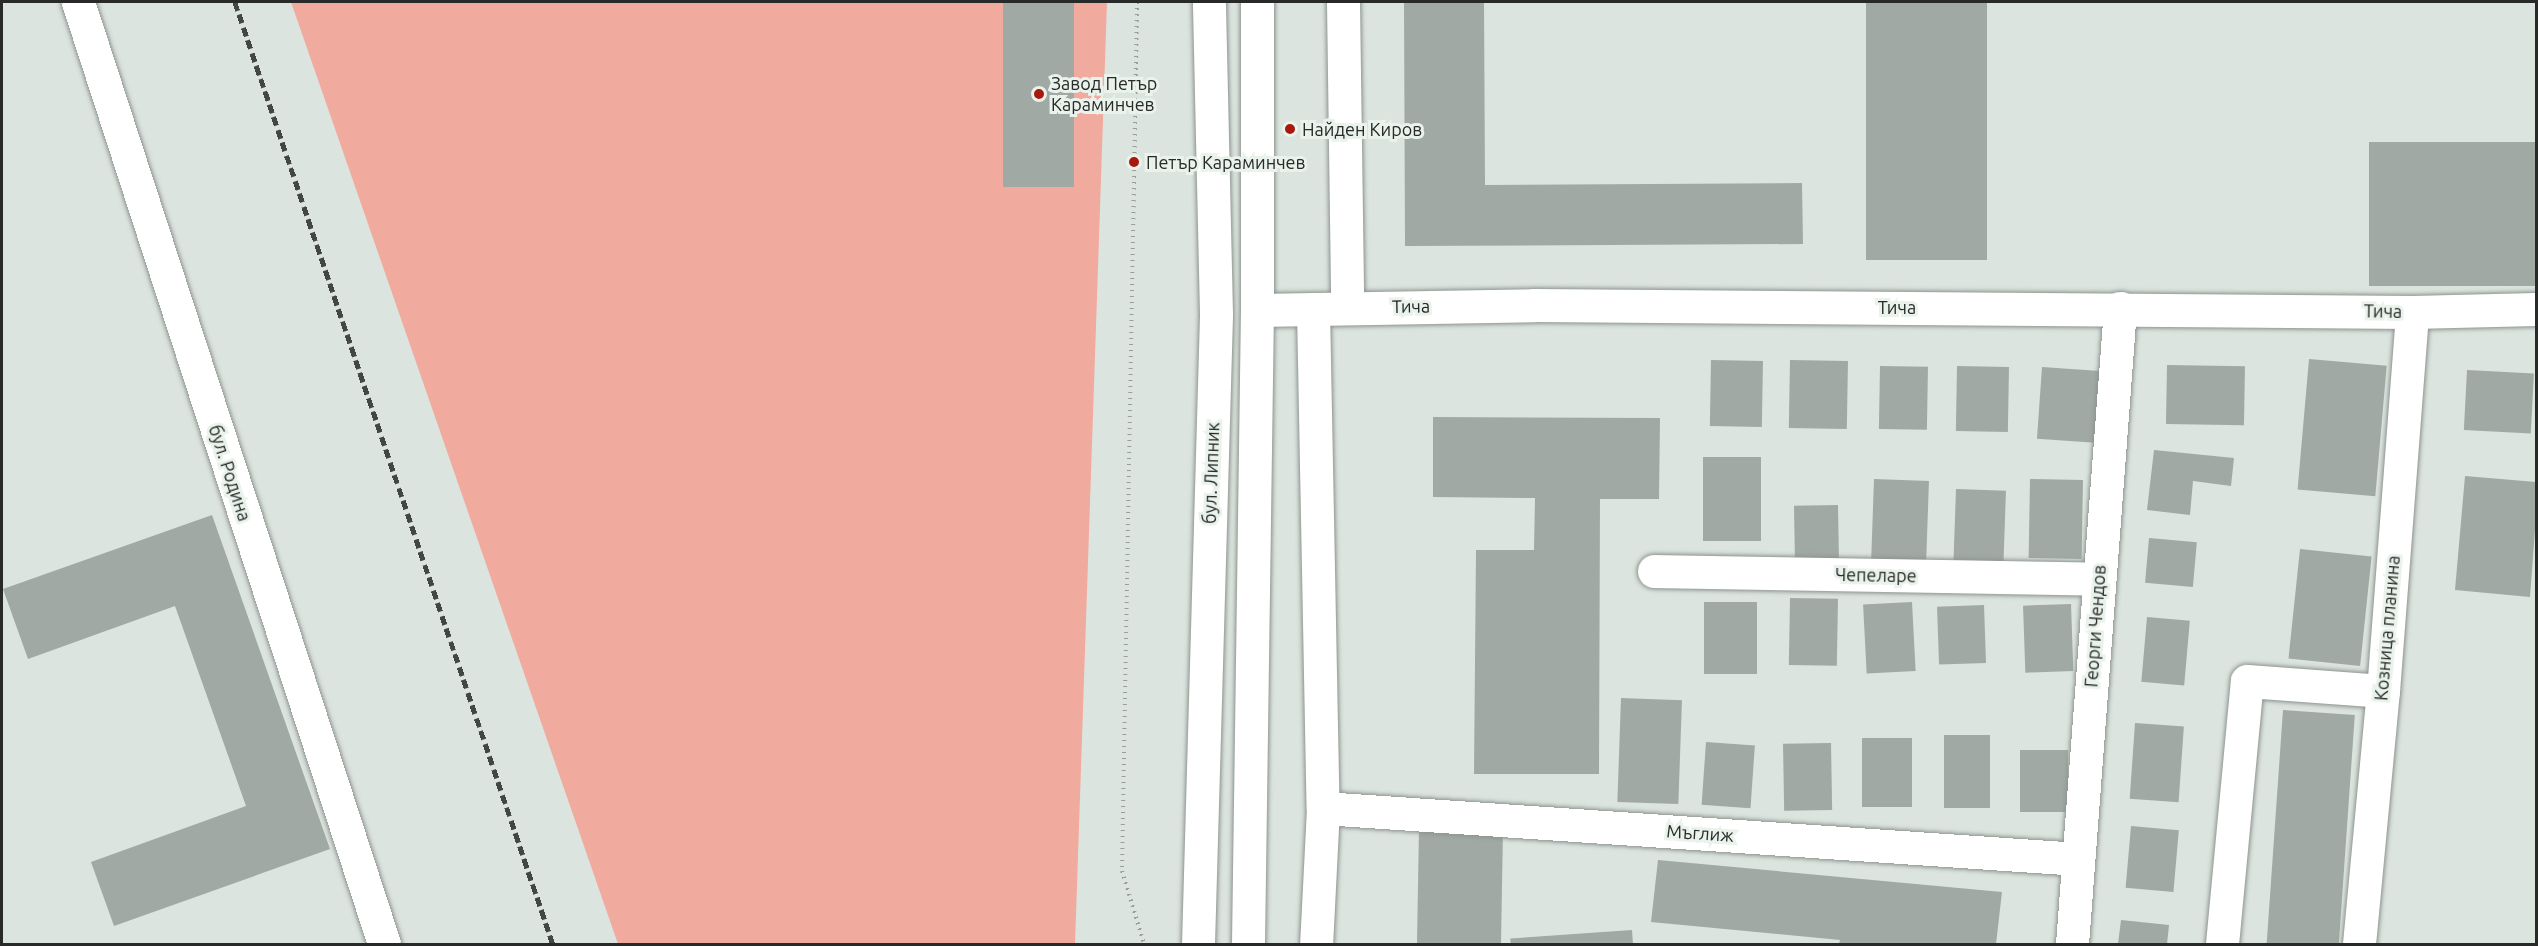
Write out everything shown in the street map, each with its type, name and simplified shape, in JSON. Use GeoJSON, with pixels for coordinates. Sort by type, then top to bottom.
{"type":"FeatureCollection","features":[{"type":"Feature","properties":{"kind":"street","name":"бул. Родина"},"geometry":{"type":"LineString","coordinates":[[78,2],[384,945]]}},
{"type":"Feature","properties":{"kind":"street","name":"бул. Липник"},"geometry":{"type":"LineString","coordinates":[[1198,945],[1216,314],[1209,2]]}},
{"type":"Feature","properties":{"kind":"street"},"geometry":{"type":"LineString","coordinates":[[1248,945],[1257,310],[1257,2]]}},
{"type":"Feature","properties":{"kind":"street"},"geometry":{"type":"LineString","coordinates":[[1343,2],[1347,307]]}},
{"type":"Feature","properties":{"kind":"street","name":"Тича"},"geometry":{"type":"LineString","coordinates":[[1257,310],[1558,305],[2412,312],[2536,309]]}},
{"type":"Feature","properties":{"kind":"street","name":"Георги Чендов"},"geometry":{"type":"LineString","coordinates":[[2072,945],[2120,308]]}},
{"type":"Feature","properties":{"kind":"street"},"geometry":{"type":"LineString","coordinates":[[1313,309],[1323,808],[1316,945]]}},
{"type":"Feature","properties":{"kind":"street","name":"Козница планина"},"geometry":{"type":"LineString","coordinates":[[2359,945],[2383,692],[2412,312]]}},
{"type":"Feature","properties":{"kind":"street","name":"Чепеларе"},"geometry":{"type":"LineString","coordinates":[[1654,571],[2099,579]]}},
{"type":"Feature","properties":{"kind":"street"},"geometry":{"type":"LineString","coordinates":[[2222,945],[2247,681],[2383,692]]}},
{"type":"Feature","properties":{"kind":"street","name":"Мъглиж"},"geometry":{"type":"LineString","coordinates":[[1323,808],[2078,859]]}},
{"type":"Feature","properties":{"kind":"path"},"geometry":{"type":"LineString","coordinates":[[1137,2],[1122,871],[1144,945]]}},
{"type":"Feature","properties":{"kind":"shaded area"},"geometry":{"type":"Polygon","coordinates":[[[291,2],[1107,2],[1075,944],[618,944],[291,2]]]}},
{"type":"Feature","properties":{"kind":"building","name":"Завод Петър Караминчев"},"geometry":{"type":"Polygon","coordinates":[[[1003,2],[1074,2],[1074,187],[1003,187],[1003,2]]]}},
{"type":"Feature","properties":{"kind":"building"},"geometry":{"type":"Polygon","coordinates":[[[1404,2],[1484,2],[1485,185],[1802,183],[1803,244],[1405,246],[1404,2]]]}},
{"type":"Feature","properties":{"kind":"building"},"geometry":{"type":"Polygon","coordinates":[[[1866,2],[1987,2],[1987,260],[1866,260],[1866,2]]]}},
{"type":"Feature","properties":{"kind":"building"},"geometry":{"type":"Polygon","coordinates":[[[2369,142],[2536,142],[2536,286],[2369,286],[2369,142]]]}},
{"type":"Feature","properties":{"kind":"building"},"geometry":{"type":"Polygon","coordinates":[[[2309,359],[2387,366],[2375,496],[2298,490],[2309,359]]]}},
{"type":"Feature","properties":{"kind":"building"},"geometry":{"type":"Polygon","coordinates":[[[1711,360],[1763,361],[1762,427],[1710,426],[1711,360]]]}},
{"type":"Feature","properties":{"kind":"building"},"geometry":{"type":"Polygon","coordinates":[[[1790,360],[1848,361],[1847,429],[1789,428],[1790,360]]]}},
{"type":"Feature","properties":{"kind":"building"},"geometry":{"type":"Polygon","coordinates":[[[2167,365],[2245,366],[2244,425],[2166,424],[2167,365]]]}},
{"type":"Feature","properties":{"kind":"building"},"geometry":{"type":"Polygon","coordinates":[[[1880,366],[1928,367],[1927,430],[1879,429],[1880,366]]]}},
{"type":"Feature","properties":{"kind":"building"},"geometry":{"type":"Polygon","coordinates":[[[1957,366],[2009,367],[2008,432],[1956,431],[1957,366]]]}},
{"type":"Feature","properties":{"kind":"building"},"geometry":{"type":"Polygon","coordinates":[[[2042,367],[2100,371],[2095,443],[2037,439],[2042,367]]]}},
{"type":"Feature","properties":{"kind":"building"},"geometry":{"type":"Polygon","coordinates":[[[2467,370],[2534,374],[2531,433],[2464,430],[2467,370]]]}},
{"type":"Feature","properties":{"kind":"building"},"geometry":{"type":"Polygon","coordinates":[[[1433,417],[1660,418],[1659,499],[1600,499],[1599,774],[1474,774],[1476,550],[1534,550],[1535,498],[1433,497],[1433,417]]]}},
{"type":"Feature","properties":{"kind":"building"},"geometry":{"type":"Polygon","coordinates":[[[2154,450],[2234,458],[2231,486],[2193,481],[2190,515],[2147,510],[2154,450]]]}},
{"type":"Feature","properties":{"kind":"building"},"geometry":{"type":"Polygon","coordinates":[[[1703,457],[1761,457],[1761,541],[1703,541],[1703,457]]]}},
{"type":"Feature","properties":{"kind":"building"},"geometry":{"type":"Polygon","coordinates":[[[2465,476],[2536,482],[2530,597],[2455,590],[2465,476]]]}},
{"type":"Feature","properties":{"kind":"building"},"geometry":{"type":"Polygon","coordinates":[[[1874,479],[1929,481],[1926,564],[1871,562],[1874,479]]]}},
{"type":"Feature","properties":{"kind":"building"},"geometry":{"type":"Polygon","coordinates":[[[2030,479],[2083,480],[2082,559],[2029,558],[2030,479]]]}},
{"type":"Feature","properties":{"kind":"building"},"geometry":{"type":"Polygon","coordinates":[[[1956,489],[2006,491],[2003,562],[1954,560],[1956,489]]]}},
{"type":"Feature","properties":{"kind":"building"},"geometry":{"type":"Polygon","coordinates":[[[1838,505],[1839,558],[1795,559],[1794,506],[1838,505]]]}},
{"type":"Feature","properties":{"kind":"building"},"geometry":{"type":"Polygon","coordinates":[[[212,515],[330,849],[114,926],[91,862],[246,806],[175,606],[28,659],[3,589],[212,515]]]}},
{"type":"Feature","properties":{"kind":"building"},"geometry":{"type":"Polygon","coordinates":[[[2149,538],[2197,542],[2193,587],[2145,583],[2149,538]]]}},
{"type":"Feature","properties":{"kind":"building"},"geometry":{"type":"Polygon","coordinates":[[[2300,549],[2372,557],[2360,666],[2289,658],[2300,549]]]}},
{"type":"Feature","properties":{"kind":"building"},"geometry":{"type":"Polygon","coordinates":[[[1790,598],[1838,599],[1837,666],[1789,665],[1790,598]]]}},
{"type":"Feature","properties":{"kind":"building"},"geometry":{"type":"Polygon","coordinates":[[[1704,602],[1757,602],[1757,674],[1704,674],[1704,602]]]}},
{"type":"Feature","properties":{"kind":"building"},"geometry":{"type":"Polygon","coordinates":[[[1912,602],[1916,671],[1867,673],[1863,605],[1912,602]]]}},
{"type":"Feature","properties":{"kind":"building"},"geometry":{"type":"Polygon","coordinates":[[[2071,604],[2073,671],[2025,673],[2023,606],[2071,604]]]}},
{"type":"Feature","properties":{"kind":"building"},"geometry":{"type":"Polygon","coordinates":[[[1984,605],[1986,663],[1939,665],[1937,607],[1984,605]]]}},
{"type":"Feature","properties":{"kind":"building"},"geometry":{"type":"Polygon","coordinates":[[[2147,617],[2190,621],[2184,686],[2141,682],[2147,617]]]}},
{"type":"Feature","properties":{"kind":"building"},"geometry":{"type":"Polygon","coordinates":[[[1621,698],[1682,700],[1678,804],[1617,802],[1621,698]]]}},
{"type":"Feature","properties":{"kind":"building"},"geometry":{"type":"Polygon","coordinates":[[[2283,710],[2355,715],[2339,944],[2267,944],[2283,710]]]}},
{"type":"Feature","properties":{"kind":"building"},"geometry":{"type":"Polygon","coordinates":[[[2135,723],[2184,726],[2179,802],[2130,799],[2135,723]]]}},
{"type":"Feature","properties":{"kind":"building"},"geometry":{"type":"Polygon","coordinates":[[[1944,735],[1990,735],[1990,808],[1944,808],[1944,735]]]}},
{"type":"Feature","properties":{"kind":"building"},"geometry":{"type":"Polygon","coordinates":[[[1862,738],[1912,738],[1912,807],[1862,807],[1862,738]]]}},
{"type":"Feature","properties":{"kind":"building"},"geometry":{"type":"Polygon","coordinates":[[[1706,742],[1755,745],[1750,808],[1702,805],[1706,742]]]}},
{"type":"Feature","properties":{"kind":"building"},"geometry":{"type":"Polygon","coordinates":[[[1831,743],[1832,810],[1784,811],[1783,744],[1831,743]]]}},
{"type":"Feature","properties":{"kind":"building"},"geometry":{"type":"Polygon","coordinates":[[[2020,750],[2068,750],[2068,812],[2020,812],[2020,750]]]}},
{"type":"Feature","properties":{"kind":"building"},"geometry":{"type":"Polygon","coordinates":[[[2131,826],[2179,830],[2173,892],[2126,888],[2131,826]]]}},
{"type":"Feature","properties":{"kind":"building"},"geometry":{"type":"Polygon","coordinates":[[[1419,828],[1503,829],[1501,944],[1417,944],[1419,828]]]}},
{"type":"Feature","properties":{"kind":"building"},"geometry":{"type":"Polygon","coordinates":[[[1658,860],[2002,892],[1996,944],[1839,944],[1840,940],[1651,922],[1658,860]]]}},
{"type":"Feature","properties":{"kind":"building"},"geometry":{"type":"Polygon","coordinates":[[[2121,920],[2169,925],[2167,944],[2118,944],[2121,920]]]}},
{"type":"Feature","properties":{"kind":"building"},"geometry":{"type":"Polygon","coordinates":[[[1632,930],[1633,944],[1511,944],[1510,939],[1632,930]]]}},
{"type":"Feature","properties":{"kind":"railway"},"geometry":{"type":"LineString","coordinates":[[235,2],[553,944]]}},
{"type":"Feature","properties":{"kind":"place","name":"Завод Петър Караминчев"},"geometry":{"type":"Point","coordinates":[1039,94]}},
{"type":"Feature","properties":{"kind":"place","name":"Найден Киров"},"geometry":{"type":"Point","coordinates":[1290,129]}},
{"type":"Feature","properties":{"kind":"place","name":"Петър Караминчев"},"geometry":{"type":"Point","coordinates":[1134,162]}}]}
